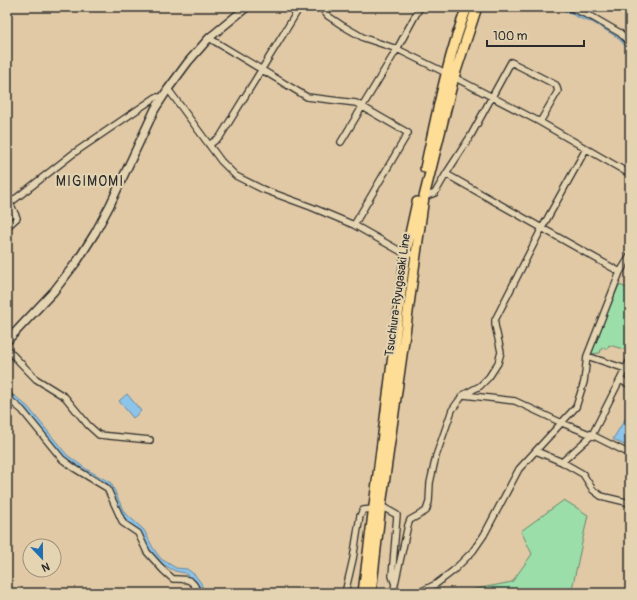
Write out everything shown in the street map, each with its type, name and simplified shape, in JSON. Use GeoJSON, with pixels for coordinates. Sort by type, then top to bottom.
{"type":"FeatureCollection","features":[{"type":"Feature","properties":{"kind":"main road","name":"Tsuchiura-Ryugasaki Line"},"geometry":{"type":"LineString","coordinates":[[411,253],[461,22],[467,7]]}},
{"type":"Feature","properties":{"kind":"main road","name":"Tsuchiura-Ryugasaki Line"},"geometry":{"type":"LineString","coordinates":[[363,593],[377,507],[411,253],[450,75],[477,7]]}},
{"type":"Feature","properties":{"kind":"main road","name":"Tsuchiura-Ryugasaki Line"},"geometry":{"type":"LineString","coordinates":[[371,593],[377,507]]}},
{"type":"Feature","properties":{"kind":"street"},"geometry":{"type":"LineString","coordinates":[[7,341],[54,291],[81,255],[95,233],[162,97],[188,62],[209,38],[247,7]]}},
{"type":"Feature","properties":{"kind":"street"},"geometry":{"type":"LineString","coordinates":[[209,145],[220,137],[300,7]]}},
{"type":"Feature","properties":{"kind":"street"},"geometry":{"type":"LineString","coordinates":[[321,7],[328,16],[364,38],[397,49],[450,75],[540,122],[630,174]]}},
{"type":"Feature","properties":{"kind":"street"},"geometry":{"type":"LineString","coordinates":[[341,142],[397,49],[420,7]]}},
{"type":"Feature","properties":{"kind":"street"},"geometry":{"type":"LineString","coordinates":[[568,7],[594,18],[620,33],[630,43]]}},
{"type":"Feature","properties":{"kind":"street"},"geometry":{"type":"LineString","coordinates":[[209,38],[306,97],[356,104],[408,134],[354,225]]}},
{"type":"Feature","properties":{"kind":"street"},"geometry":{"type":"LineString","coordinates":[[424,197],[435,193],[470,137],[512,62],[556,85],[558,91],[540,122]]}},
{"type":"Feature","properties":{"kind":"street"},"geometry":{"type":"LineString","coordinates":[[168,89],[221,161],[236,176],[262,189],[311,206],[354,225],[400,251],[411,253]]}},
{"type":"Feature","properties":{"kind":"street"},"geometry":{"type":"LineString","coordinates":[[7,227],[18,218],[10,203],[80,149],[156,97],[162,97]]}},
{"type":"Feature","properties":{"kind":"street"},"geometry":{"type":"LineString","coordinates":[[393,593],[396,585],[408,525],[410,520],[426,511],[429,502],[430,483],[436,456],[452,410],[463,395],[480,386],[489,377],[498,364],[501,352],[495,320],[542,228],[586,149]]}},
{"type":"Feature","properties":{"kind":"street"},"geometry":{"type":"LineString","coordinates":[[446,174],[620,272]]}},
{"type":"Feature","properties":{"kind":"street"},"geometry":{"type":"LineString","coordinates":[[418,593],[436,584],[453,571],[473,550],[484,535],[519,469],[576,407],[584,382],[587,356],[620,272],[630,256]]}},
{"type":"Feature","properties":{"kind":"street"},"geometry":{"type":"LineString","coordinates":[[7,350],[36,379],[65,396],[88,425],[99,435],[150,440]]}},
{"type":"Feature","properties":{"kind":"street"},"geometry":{"type":"LineString","coordinates":[[587,356],[626,369]]}},
{"type":"Feature","properties":{"kind":"street"},"geometry":{"type":"LineString","coordinates":[[562,462],[592,434],[630,360]]}},
{"type":"Feature","properties":{"kind":"street"},"geometry":{"type":"LineString","coordinates":[[620,380],[630,385]]}},
{"type":"Feature","properties":{"kind":"street"},"geometry":{"type":"LineString","coordinates":[[7,391],[11,401],[22,410],[62,459],[107,488],[123,524],[138,533],[147,552],[164,572],[173,579],[185,578],[190,580],[198,593]]}},
{"type":"Feature","properties":{"kind":"street"},"geometry":{"type":"LineString","coordinates":[[463,395],[515,401],[562,423],[592,434],[630,454]]}},
{"type":"Feature","properties":{"kind":"street"},"geometry":{"type":"LineString","coordinates":[[536,451],[562,462],[583,474],[593,490],[602,496],[630,503]]}},
{"type":"Feature","properties":{"kind":"street"},"geometry":{"type":"LineString","coordinates":[[345,593],[353,559],[360,516],[364,510],[377,507],[397,515],[392,576],[396,585]]}},
{"type":"Feature","properties":{"kind":"green space"},"geometry":{"type":"Polygon","coordinates":[[[619,285],[630,289],[630,350],[609,345],[607,349],[602,347],[600,353],[590,354],[619,285]]]}},
{"type":"Feature","properties":{"kind":"green space"},"geometry":{"type":"Polygon","coordinates":[[[564,500],[588,515],[572,589],[574,593],[472,593],[471,590],[512,582],[532,554],[521,531],[564,500]]]}},
{"type":"Feature","properties":{"kind":"water"},"geometry":{"type":"Polygon","coordinates":[[[556,7],[565,7],[593,19],[619,34],[630,46],[630,51],[617,37],[592,22],[586,21],[556,7]]]}},
{"type":"Feature","properties":{"kind":"water"},"geometry":{"type":"Polygon","coordinates":[[[7,394],[15,396],[28,407],[67,455],[86,469],[111,483],[124,512],[144,530],[153,548],[161,559],[176,568],[187,569],[195,575],[201,583],[204,593],[200,593],[197,585],[185,573],[175,571],[157,561],[149,551],[140,532],[120,515],[108,486],[84,473],[64,458],[55,446],[7,394]]]}},
{"type":"Feature","properties":{"kind":"water"},"geometry":{"type":"Polygon","coordinates":[[[127,394],[141,411],[133,418],[119,401],[127,394]]]}},
{"type":"Feature","properties":{"kind":"water"},"geometry":{"type":"Polygon","coordinates":[[[630,411],[630,448],[613,439],[630,411]]]}},
{"type":"Feature","properties":{"kind":"district","name":"MIGIMOMI"},"geometry":{"type":"Point","coordinates":[90,181]}}]}
